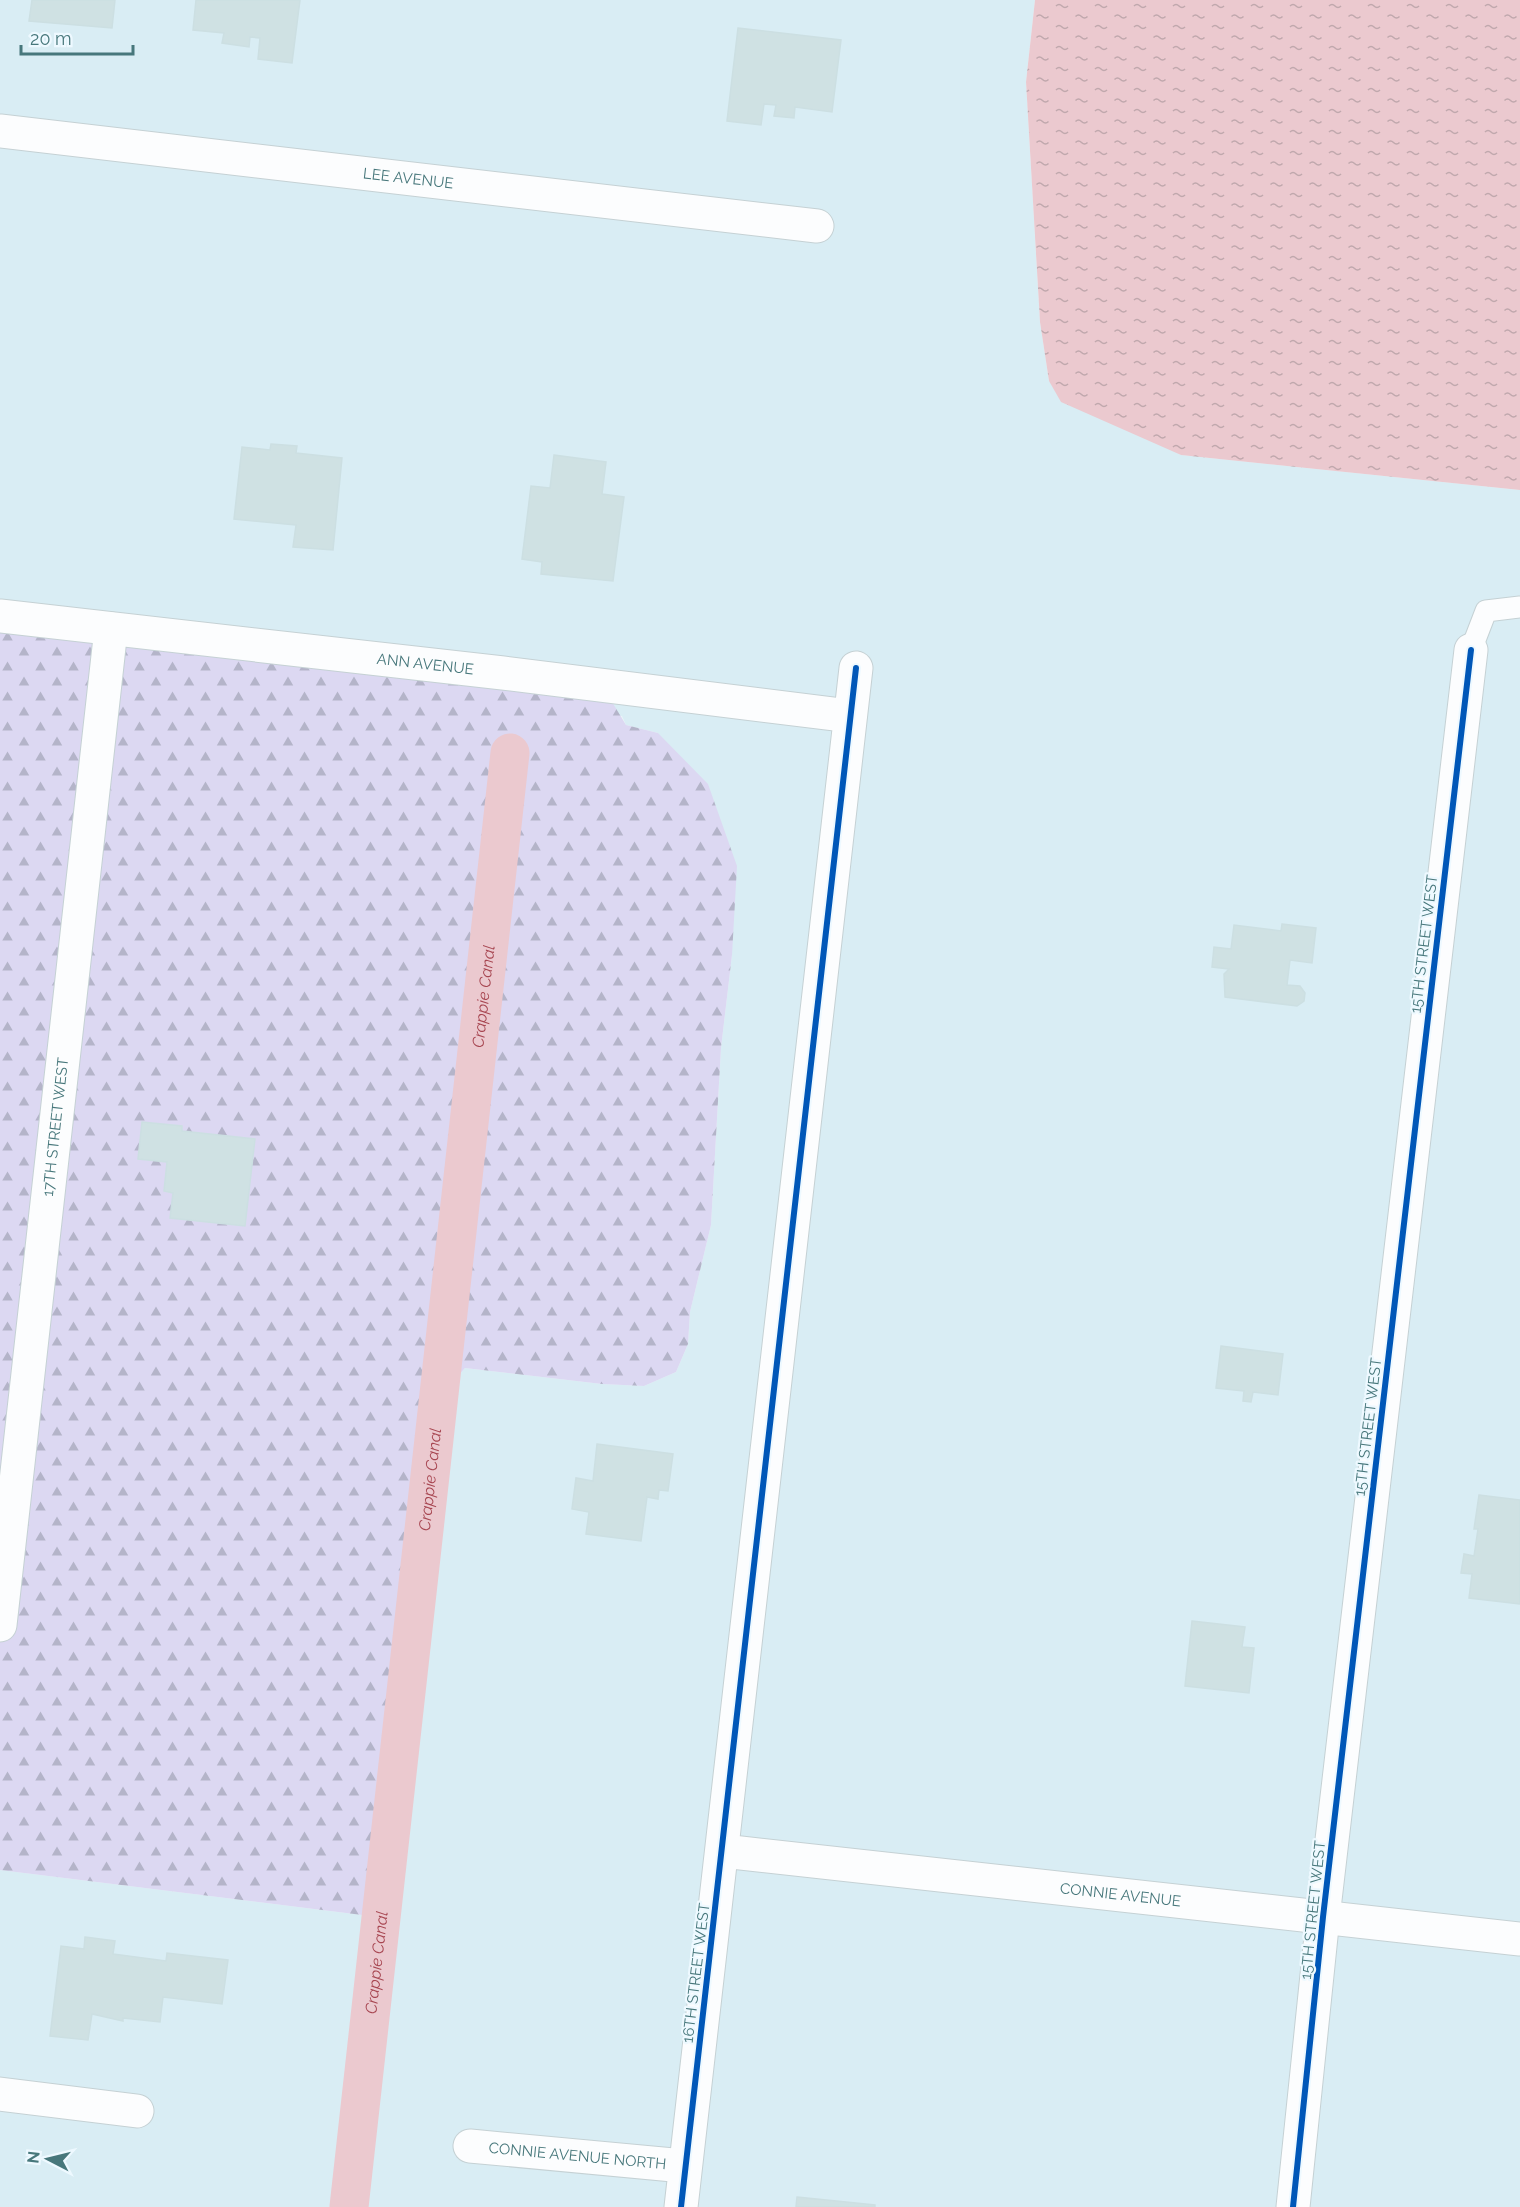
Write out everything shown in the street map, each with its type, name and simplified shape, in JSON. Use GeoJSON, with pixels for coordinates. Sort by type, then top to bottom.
{"type":"FeatureCollection","features":[{"type":"Feature","properties":{"kind":"street","name":"LEE AVENUE"},"geometry":{"type":"LineString","coordinates":[[0,131],[817,226]]}},
{"type":"Feature","properties":{"kind":"street","name":"ANN AVENUE"},"geometry":{"type":"LineString","coordinates":[[0,616],[503,673],[850,716]]}},
{"type":"Feature","properties":{"kind":"street","name":"17TH STREET WEST"},"geometry":{"type":"LineString","coordinates":[[0,1625],[111,629]]}},
{"type":"Feature","properties":{"kind":"street","name":"15TH STREET WEST"},"geometry":{"type":"LineString","coordinates":[[1293,2207],[1323,1917],[1471,650]]}},
{"type":"Feature","properties":{"kind":"street","name":"16TH STREET WEST"},"geometry":{"type":"LineString","coordinates":[[681,2207],[856,668]]}},
{"type":"Feature","properties":{"kind":"street","name":"CONNIE AVENUE"},"geometry":{"type":"LineString","coordinates":[[723,1851],[1520,1939]]}},
{"type":"Feature","properties":{"kind":"street"},"geometry":{"type":"LineString","coordinates":[[0,2094],[136,2111]]}},
{"type":"Feature","properties":{"kind":"street","name":"CONNIE AVENUE NORTH"},"geometry":{"type":"LineString","coordinates":[[470,2146],[684,2166]]}},
{"type":"Feature","properties":{"kind":"lane"},"geometry":{"type":"LineString","coordinates":[[1471,650],[1485,611],[1520,607]]}},
{"type":"Feature","properties":{"kind":"shaded area"},"geometry":{"type":"Polygon","coordinates":[[[0,0],[1035,0],[1026,82],[1040,322],[1049,381],[1181,455],[1520,490],[1520,2207],[0,2207],[0,1870],[370,1916],[451,1384],[465,1368],[602,1384],[644,1386],[676,1372],[688,1344],[690,1312],[711,1225],[721,1048],[732,955],[658,733],[626,725],[622,716],[0,619],[0,0]]]}},
{"type":"Feature","properties":{"kind":"green space"},"geometry":{"type":"Polygon","coordinates":[[[0,619],[603,687],[626,725],[658,733],[708,784],[737,866],[732,955],[721,1048],[711,1225],[690,1312],[688,1344],[676,1372],[644,1386],[602,1384],[465,1368],[451,1384],[370,1916],[0,1870],[0,619]]]}},
{"type":"Feature","properties":{"kind":"water"},"geometry":{"type":"Polygon","coordinates":[[[1035,0],[1520,0],[1520,490],[1181,455],[1061,402],[1049,381],[1040,322],[1026,82],[1035,0]]]}},
{"type":"Feature","properties":{"kind":"building"},"geometry":{"type":"Polygon","coordinates":[[[32,0],[115,0],[112,28],[29,21],[32,0]]]}},
{"type":"Feature","properties":{"kind":"building"},"geometry":{"type":"Polygon","coordinates":[[[196,0],[300,0],[292,63],[258,59],[260,38],[250,37],[249,47],[222,43],[224,33],[193,30],[196,0]]]}},
{"type":"Feature","properties":{"kind":"building"},"geometry":{"type":"Polygon","coordinates":[[[738,28],[841,40],[832,112],[795,107],[794,118],[774,116],[776,105],[764,104],[761,125],[727,121],[738,28]]]}},
{"type":"Feature","properties":{"kind":"building"},"geometry":{"type":"Polygon","coordinates":[[[271,444],[297,446],[296,453],[342,458],[333,550],[293,547],[296,525],[234,519],[242,447],[270,450],[271,444]]]}},
{"type":"Feature","properties":{"kind":"building"},"geometry":{"type":"Polygon","coordinates":[[[554,455],[606,462],[602,494],[624,497],[613,581],[541,574],[542,562],[522,559],[531,486],[550,488],[554,455]]]}},
{"type":"Feature","properties":{"kind":"building"},"geometry":{"type":"Polygon","coordinates":[[[1282,924],[1316,928],[1312,963],[1290,960],[1287,985],[1300,986],[1305,993],[1304,1001],[1297,1006],[1225,997],[1224,974],[1229,969],[1212,967],[1214,947],[1231,949],[1234,925],[1281,931],[1282,924]]]}},
{"type":"Feature","properties":{"kind":"building"},"geometry":{"type":"Polygon","coordinates":[[[142,1122],[182,1126],[182,1131],[255,1139],[245,1226],[170,1218],[173,1193],[164,1191],[167,1162],[138,1159],[142,1122]]]}},
{"type":"Feature","properties":{"kind":"building"},"geometry":{"type":"Polygon","coordinates":[[[1221,1346],[1283,1354],[1278,1395],[1253,1392],[1251,1402],[1243,1401],[1244,1391],[1216,1388],[1221,1346]]]}},
{"type":"Feature","properties":{"kind":"building"},"geometry":{"type":"Polygon","coordinates":[[[597,1444],[673,1454],[668,1491],[659,1490],[658,1499],[647,1497],[641,1541],[586,1534],[589,1512],[572,1509],[576,1478],[593,1481],[597,1444]]]}},
{"type":"Feature","properties":{"kind":"building"},"geometry":{"type":"Polygon","coordinates":[[[1479,1495],[1520,1500],[1520,1604],[1469,1598],[1472,1574],[1461,1573],[1464,1554],[1474,1556],[1478,1529],[1474,1529],[1479,1495]]]}},
{"type":"Feature","properties":{"kind":"building"},"geometry":{"type":"Polygon","coordinates":[[[1192,1621],[1245,1627],[1242,1647],[1254,1648],[1249,1693],[1185,1686],[1192,1621]]]}},
{"type":"Feature","properties":{"kind":"building"},"geometry":{"type":"Polygon","coordinates":[[[85,1937],[115,1941],[113,1954],[166,1961],[167,1953],[228,1960],[222,2004],[163,1997],[160,2022],[123,2018],[123,2021],[92,2014],[88,2040],[50,2036],[61,1946],[84,1949],[85,1937]]]}},
{"type":"Feature","properties":{"kind":"building"},"geometry":{"type":"Polygon","coordinates":[[[797,2197],[875,2205],[875,2207],[796,2207],[797,2197]]]}},
{"type":"Feature","properties":{"kind":"waterway","name":"Crappie Canal"},"geometry":{"type":"LineString","coordinates":[[349,2207],[510,753]]}},
{"type":"Feature","properties":{"kind":"cycle path"},"geometry":{"type":"LineString","coordinates":[[1293,2207],[1323,1917],[1471,650]]}},
{"type":"Feature","properties":{"kind":"cycle path"},"geometry":{"type":"LineString","coordinates":[[681,2207],[856,668]]}}]}
